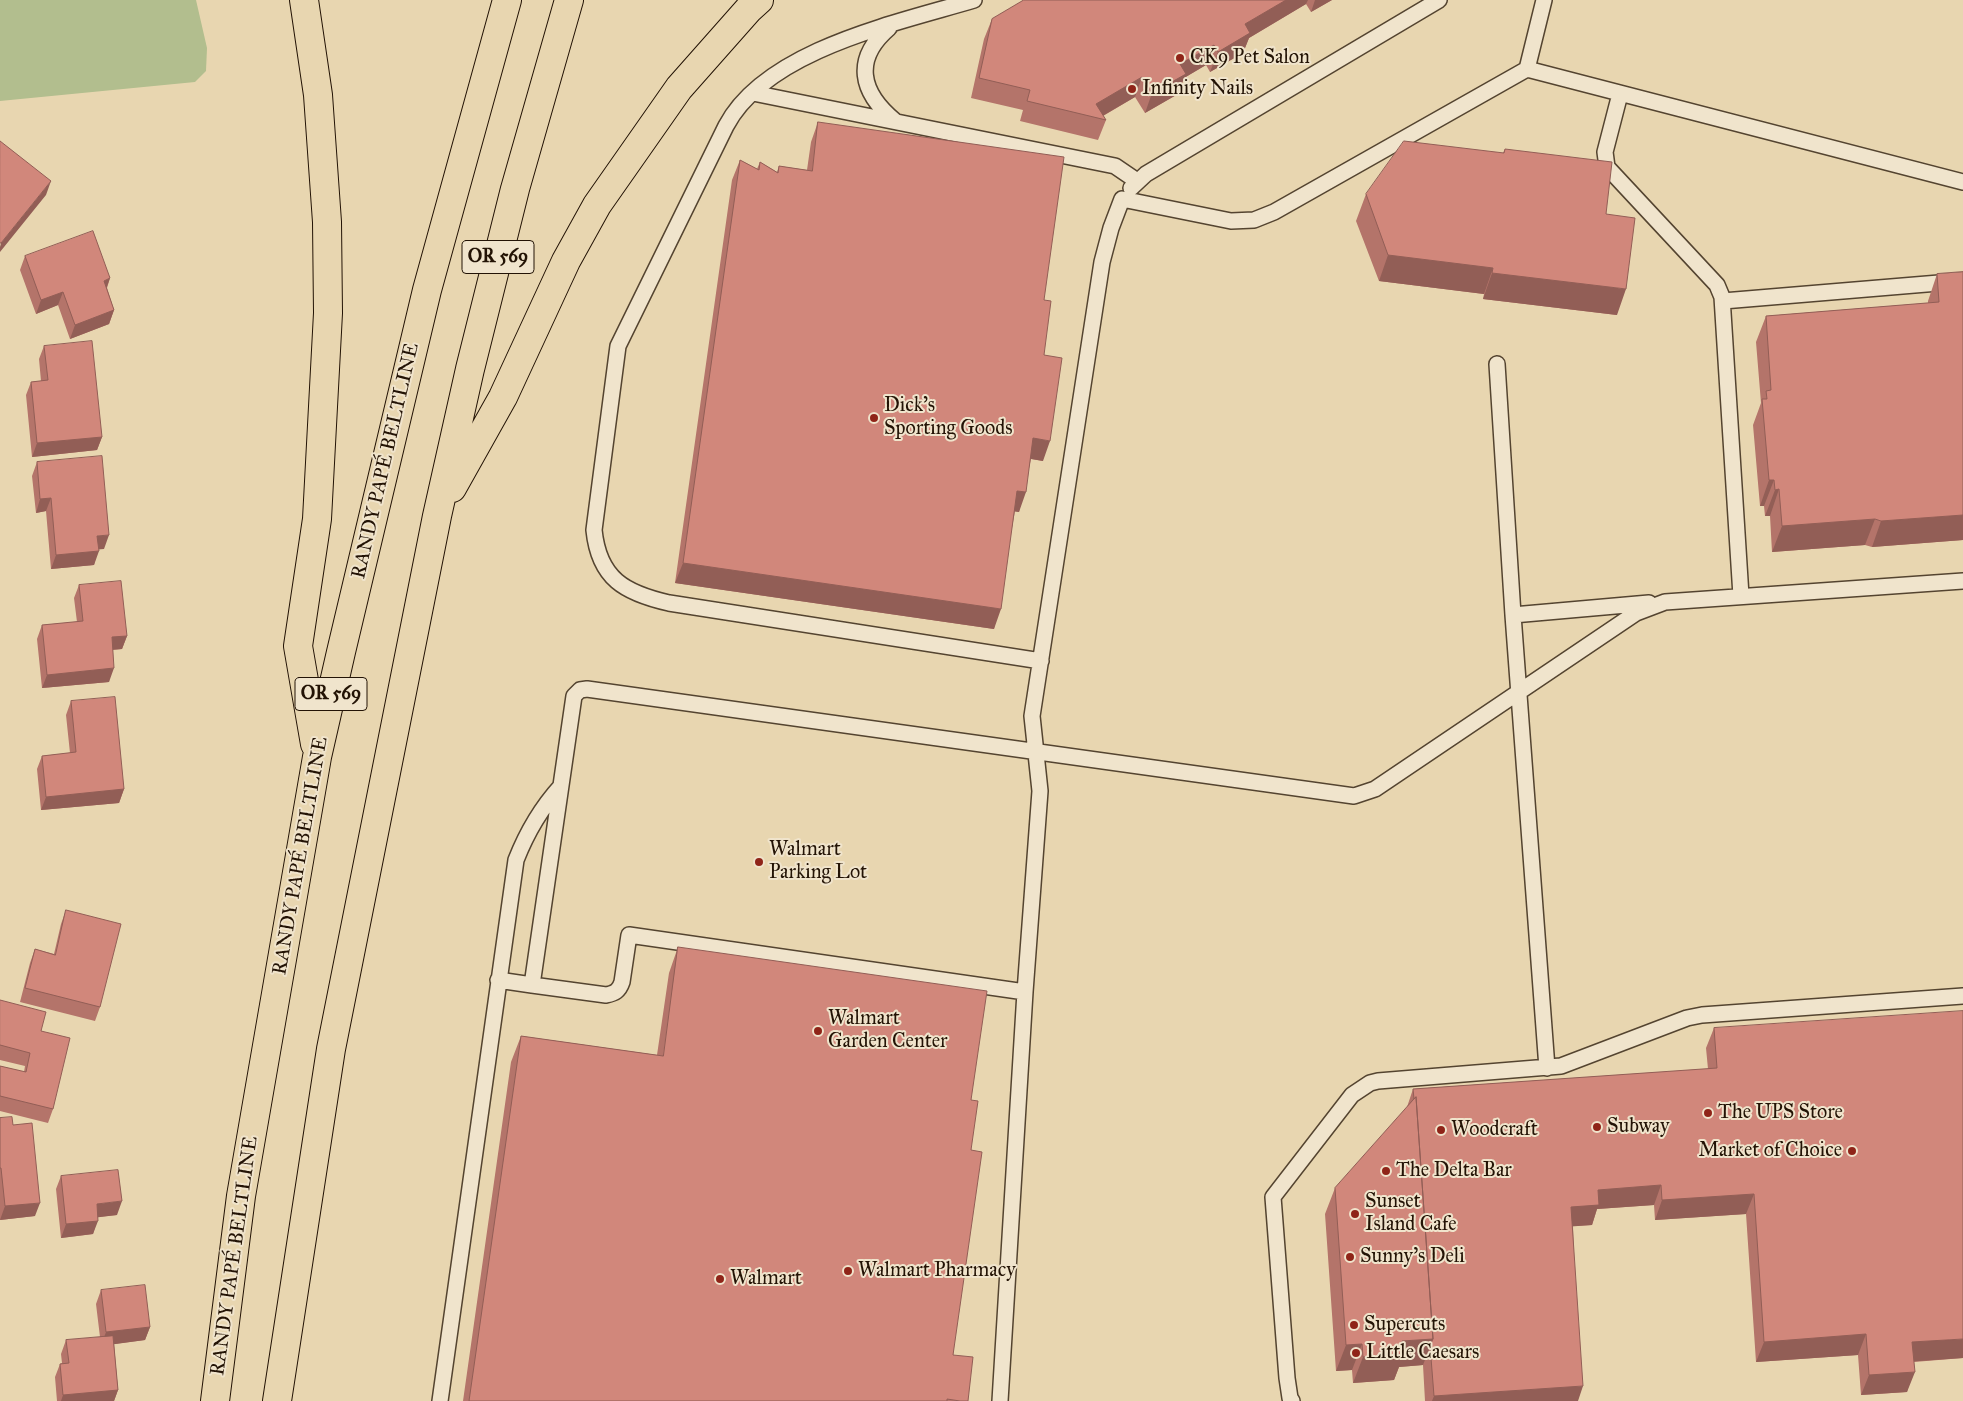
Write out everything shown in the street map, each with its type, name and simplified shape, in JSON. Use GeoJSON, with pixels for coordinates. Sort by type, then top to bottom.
{"type":"FeatureCollection","features":[{"type":"Feature","properties":{"kind":"highway"},"geometry":{"type":"LineString","coordinates":[[304,0],[318,95],[327,222],[328,313],[317,519],[298,646],[317,757]]}},
{"type":"Feature","properties":{"kind":"highway","name":"RANDY PAPÉ BELTLINE"},"geometry":{"type":"LineString","coordinates":[[214,1401],[241,1196],[317,757],[427,290],[507,0]]}},
{"type":"Feature","properties":{"kind":"highway","name":"OR 569"},"geometry":{"type":"LineString","coordinates":[[277,1401],[331,1049],[437,516],[470,369],[515,189],[569,0]]}},
{"type":"Feature","properties":{"kind":"highway"},"geometry":{"type":"LineString","coordinates":[[437,516],[503,397],[566,261],[597,205],[679,88],[759,0]]}},
{"type":"Feature","properties":{"kind":"lane"},"geometry":{"type":"LineString","coordinates":[[974,0],[892,25],[811,53],[774,74],[730,118],[618,346],[594,530],[596,548],[603,565],[618,583],[632,592],[657,600],[1041,661]]}},
{"type":"Feature","properties":{"kind":"lane"},"geometry":{"type":"LineString","coordinates":[[1000,1401],[1025,992],[1040,791],[1032,716],[1102,262],[1108,236],[1122,199],[1136,181],[1439,0]]}},
{"type":"Feature","properties":{"kind":"lane"},"geometry":{"type":"LineString","coordinates":[[1526,69],[1544,0]]}},
{"type":"Feature","properties":{"kind":"lane"},"geometry":{"type":"LineString","coordinates":[[892,25],[873,44],[867,55],[866,68],[870,94],[876,104],[896,122]]}},
{"type":"Feature","properties":{"kind":"lane"},"geometry":{"type":"LineString","coordinates":[[1122,199],[1231,221],[1254,220],[1264,217],[1526,69],[1963,182]]}},
{"type":"Feature","properties":{"kind":"lane"},"geometry":{"type":"LineString","coordinates":[[753,93],[1115,166],[1136,181]]}},
{"type":"Feature","properties":{"kind":"lane"},"geometry":{"type":"LineString","coordinates":[[1620,94],[1605,152],[1607,167],[1716,285],[1723,301],[1741,596]]}},
{"type":"Feature","properties":{"kind":"lane"},"geometry":{"type":"LineString","coordinates":[[1723,301],[1963,281]]}},
{"type":"Feature","properties":{"kind":"lane"},"geometry":{"type":"LineString","coordinates":[[1496,364],[1547,1068]]}},
{"type":"Feature","properties":{"kind":"lane"},"geometry":{"type":"LineString","coordinates":[[1513,615],[1741,596],[1963,581]]}},
{"type":"Feature","properties":{"kind":"lane"},"geometry":{"type":"LineString","coordinates":[[532,984],[574,696],[580,690],[587,689],[1354,796],[1375,789],[1636,613],[1665,602]]}},
{"type":"Feature","properties":{"kind":"lane"},"geometry":{"type":"LineString","coordinates":[[440,1401],[516,860],[524,840],[541,810],[561,786]]}},
{"type":"Feature","properties":{"kind":"lane"},"geometry":{"type":"LineString","coordinates":[[498,980],[606,995],[614,993],[622,982],[629,935],[1025,992]]}},
{"type":"Feature","properties":{"kind":"lane"},"geometry":{"type":"LineString","coordinates":[[1292,1401],[1287,1378],[1273,1198],[1352,1095],[1370,1083],[1567,1065],[1687,1018],[1702,1015],[1963,996]]}},
{"type":"Feature","properties":{"kind":"green space"},"geometry":{"type":"Polygon","coordinates":[[[0,0],[196,0],[207,48],[206,71],[195,82],[0,101],[0,0]]]}},
{"type":"Feature","properties":{"kind":"building"},"geometry":{"type":"Polygon","coordinates":[[[1024,0],[1286,0],[1245,24],[1250,33],[1218,52],[1214,45],[1180,64],[1186,74],[1152,93],[1142,77],[1096,104],[1106,120],[1027,101],[1030,90],[979,78],[992,19],[1024,0]]]}},
{"type":"Feature","properties":{"kind":"building","name":"Dick's Sporting Goods"},"geometry":{"type":"Polygon","coordinates":[[[818,122],[1064,157],[1044,300],[1051,301],[1044,355],[1062,358],[1050,441],[1033,438],[1026,492],[1017,491],[1001,609],[683,563],[740,160],[759,170],[760,162],[778,173],[779,166],[812,171],[818,122]]]}},
{"type":"Feature","properties":{"kind":"building"},"geometry":{"type":"Polygon","coordinates":[[[0,141],[51,181],[1,243],[0,243],[0,141]]]}},
{"type":"Feature","properties":{"kind":"building"},"geometry":{"type":"Polygon","coordinates":[[[1404,141],[1504,153],[1505,149],[1612,162],[1606,214],[1635,218],[1626,289],[1492,273],[1493,268],[1388,255],[1366,194],[1404,141]]]}},
{"type":"Feature","properties":{"kind":"building"},"geometry":{"type":"Polygon","coordinates":[[[93,231],[110,278],[104,281],[114,310],[75,325],[63,292],[41,300],[25,256],[93,231]]]}},
{"type":"Feature","properties":{"kind":"building"},"geometry":{"type":"Polygon","coordinates":[[[1963,272],[1963,515],[1782,526],[1779,489],[1775,490],[1774,480],[1769,480],[1762,399],[1767,399],[1766,391],[1771,390],[1766,316],[1939,302],[1937,274],[1963,272]]]}},
{"type":"Feature","properties":{"kind":"building"},"geometry":{"type":"Polygon","coordinates":[[[92,341],[102,437],[37,443],[31,382],[48,380],[44,346],[92,341]]]}},
{"type":"Feature","properties":{"kind":"building"},"geometry":{"type":"Polygon","coordinates":[[[102,456],[109,535],[97,536],[99,551],[56,555],[51,498],[40,499],[37,462],[102,456]]]}},
{"type":"Feature","properties":{"kind":"building"},"geometry":{"type":"Polygon","coordinates":[[[121,581],[127,636],[112,637],[114,668],[47,675],[42,625],[83,621],[79,585],[121,581]]]}},
{"type":"Feature","properties":{"kind":"building"},"geometry":{"type":"Polygon","coordinates":[[[115,697],[124,789],[46,797],[42,756],[76,752],[71,701],[115,697]]]}},
{"type":"Feature","properties":{"kind":"building"},"geometry":{"type":"Polygon","coordinates":[[[66,910],[121,924],[100,1007],[25,988],[35,949],[55,955],[66,910]]]}},
{"type":"Feature","properties":{"kind":"building","name":"Walmart"},"geometry":{"type":"Polygon","coordinates":[[[678,947],[987,991],[971,1100],[978,1101],[971,1150],[982,1152],[953,1355],[973,1357],[968,1401],[947,1399],[947,1401],[469,1401],[521,1036],[663,1056],[678,947]]]}},
{"type":"Feature","properties":{"kind":"building"},"geometry":{"type":"Polygon","coordinates":[[[0,1000],[46,1012],[41,1031],[70,1038],[53,1109],[0,1096],[0,1066],[26,1072],[30,1053],[0,1045],[0,1000]]]}},
{"type":"Feature","properties":{"kind":"building"},"geometry":{"type":"Polygon","coordinates":[[[1963,1011],[1963,1339],[1912,1342],[1915,1372],[1869,1375],[1866,1334],[1764,1342],[1754,1194],[1662,1200],[1661,1185],[1598,1190],[1599,1205],[1571,1207],[1583,1386],[1434,1396],[1430,1345],[1433,1339],[1416,1097],[1414,1099],[1413,1089],[1717,1068],[1714,1028],[1963,1011]]]}},
{"type":"Feature","properties":{"kind":"building"},"geometry":{"type":"Polygon","coordinates":[[[1416,1097],[1433,1339],[1402,1341],[1403,1354],[1363,1357],[1362,1344],[1346,1345],[1335,1188],[1416,1097]]]}},
{"type":"Feature","properties":{"kind":"building"},"geometry":{"type":"Polygon","coordinates":[[[12,1117],[13,1125],[32,1123],[40,1203],[5,1206],[0,1168],[0,1118],[12,1117]]]}},
{"type":"Feature","properties":{"kind":"building"},"geometry":{"type":"Polygon","coordinates":[[[118,1170],[122,1201],[97,1204],[98,1221],[66,1224],[61,1176],[118,1170]]]}},
{"type":"Feature","properties":{"kind":"building"},"geometry":{"type":"Polygon","coordinates":[[[145,1285],[150,1327],[106,1332],[101,1290],[145,1285]]]}},
{"type":"Feature","properties":{"kind":"building"},"geometry":{"type":"Polygon","coordinates":[[[113,1336],[118,1390],[63,1395],[60,1364],[69,1363],[66,1340],[113,1336]]]}},
{"type":"Feature","properties":{"kind":"place","name":"CK9 Pet Salon"},"geometry":{"type":"Point","coordinates":[1180,58]}},
{"type":"Feature","properties":{"kind":"place","name":"Infinity Nails"},"geometry":{"type":"Point","coordinates":[1132,89]}},
{"type":"Feature","properties":{"kind":"place","name":"Dick's Sporting Goods"},"geometry":{"type":"Point","coordinates":[874,418]}},
{"type":"Feature","properties":{"kind":"place","name":"Walmart Parking Lot"},"geometry":{"type":"Point","coordinates":[759,862]}},
{"type":"Feature","properties":{"kind":"place","name":"Walmart Garden Center"},"geometry":{"type":"Point","coordinates":[818,1031]}},
{"type":"Feature","properties":{"kind":"place","name":"The UPS Store"},"geometry":{"type":"Point","coordinates":[1708,1113]}},
{"type":"Feature","properties":{"kind":"place","name":"Subway"},"geometry":{"type":"Point","coordinates":[1597,1127]}},
{"type":"Feature","properties":{"kind":"place","name":"Woodcraft"},"geometry":{"type":"Point","coordinates":[1441,1130]}},
{"type":"Feature","properties":{"kind":"place","name":"Market of Choice"},"geometry":{"type":"Point","coordinates":[1852,1151]}},
{"type":"Feature","properties":{"kind":"place","name":"The Delta Bar"},"geometry":{"type":"Point","coordinates":[1386,1171]}},
{"type":"Feature","properties":{"kind":"place","name":"Sunset Island Cafe"},"geometry":{"type":"Point","coordinates":[1355,1214]}},
{"type":"Feature","properties":{"kind":"place","name":"Sunny's Deli"},"geometry":{"type":"Point","coordinates":[1350,1257]}},
{"type":"Feature","properties":{"kind":"place","name":"Walmart Pharmacy"},"geometry":{"type":"Point","coordinates":[848,1271]}},
{"type":"Feature","properties":{"kind":"place","name":"Walmart"},"geometry":{"type":"Point","coordinates":[720,1279]}},
{"type":"Feature","properties":{"kind":"place","name":"Supercuts"},"geometry":{"type":"Point","coordinates":[1354,1325]}},
{"type":"Feature","properties":{"kind":"place","name":"Little Caesars"},"geometry":{"type":"Point","coordinates":[1356,1353]}}]}
